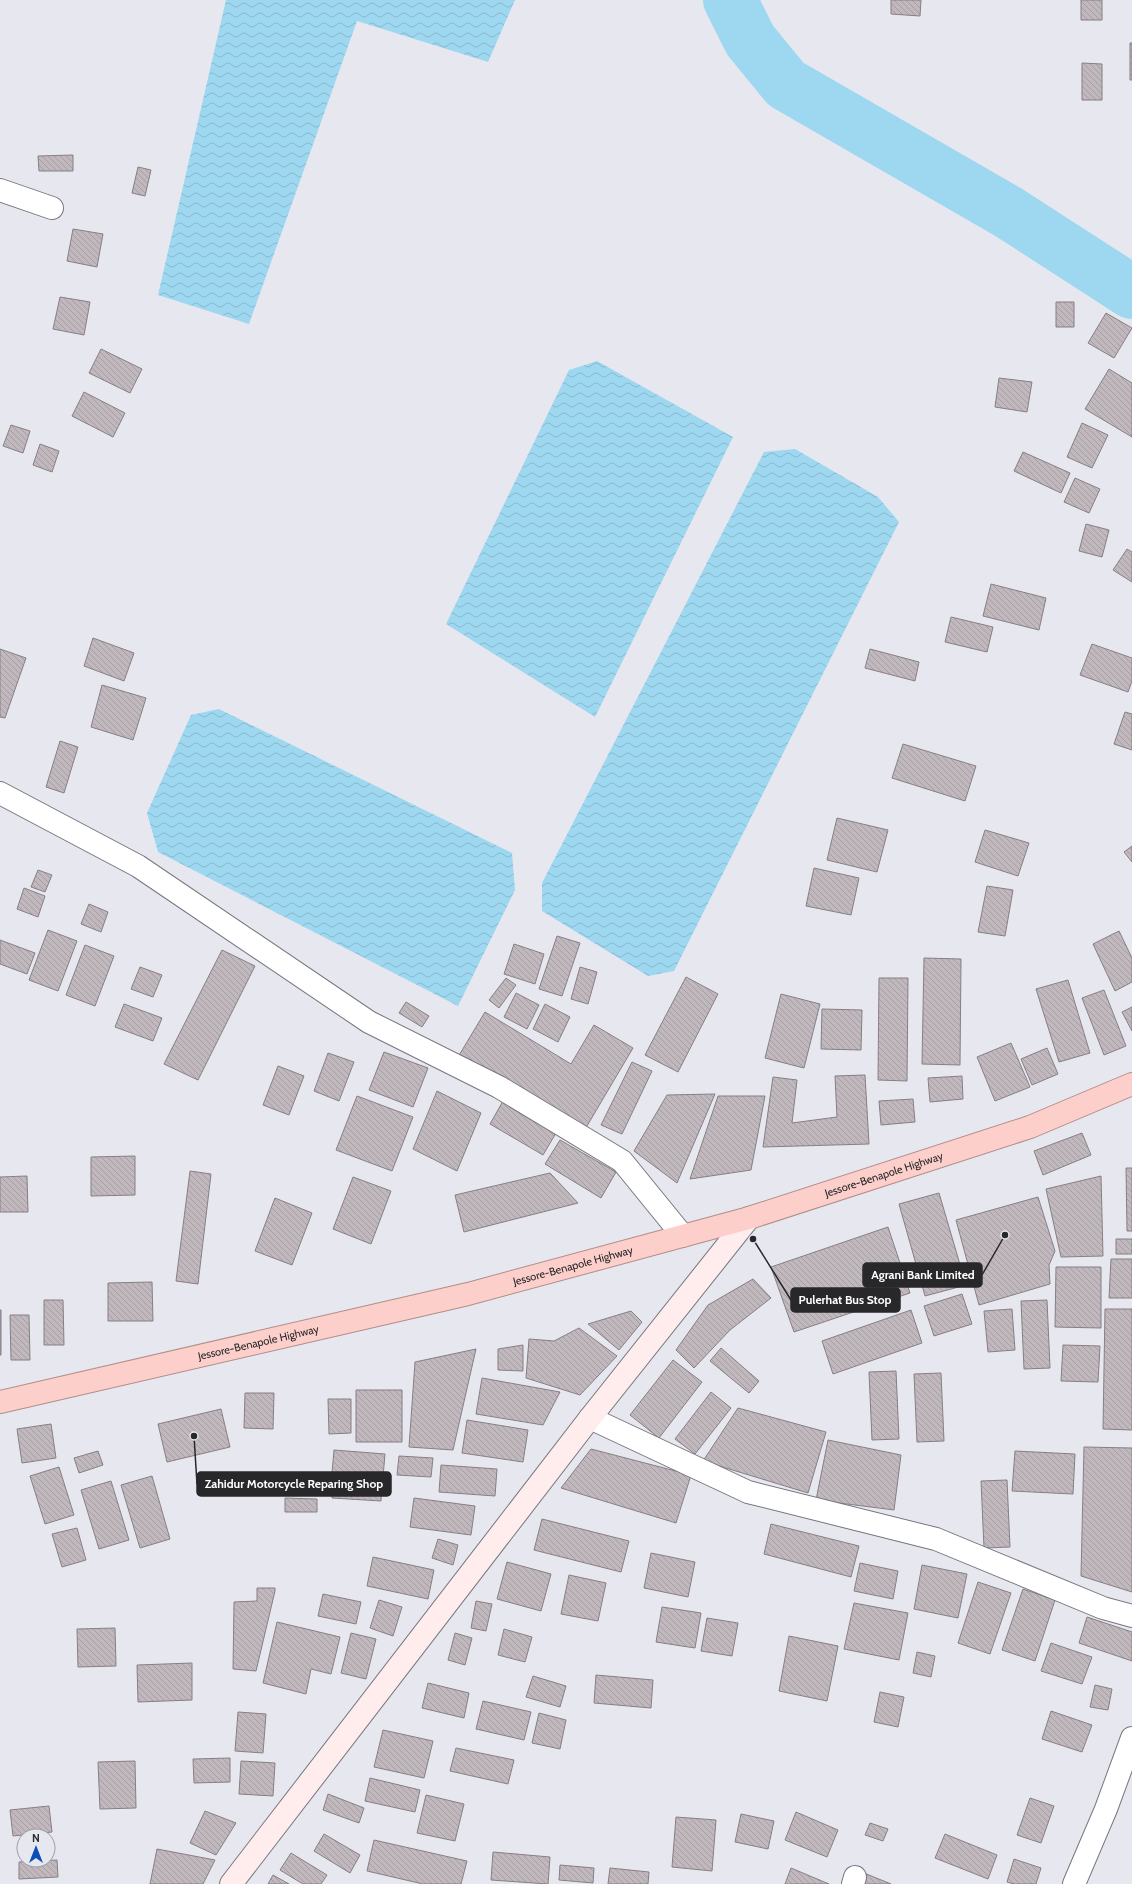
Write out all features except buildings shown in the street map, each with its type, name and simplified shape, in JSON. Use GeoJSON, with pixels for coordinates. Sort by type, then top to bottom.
{"type":"FeatureCollection","features":[{"type":"Feature","properties":{"kind":"highway","name":"Jessore-Benapole Highway"},"geometry":{"type":"LineString","coordinates":[[0,1402],[468,1294],[749,1218],[1030,1127],[1132,1084]]}},
{"type":"Feature","properties":{"kind":"main road"},"geometry":{"type":"LineString","coordinates":[[231,1884],[590,1418],[749,1218]]}},
{"type":"Feature","properties":{"kind":"street"},"geometry":{"type":"LineString","coordinates":[[0,190],[52,208]]}},
{"type":"Feature","properties":{"kind":"street"},"geometry":{"type":"LineString","coordinates":[[0,793],[138,866],[369,1022],[499,1087],[622,1161],[683,1236]]}},
{"type":"Feature","properties":{"kind":"street"},"geometry":{"type":"LineString","coordinates":[[590,1418],[748,1492],[936,1539],[1102,1608],[1132,1616]]}},
{"type":"Feature","properties":{"kind":"street"},"geometry":{"type":"LineString","coordinates":[[1074,1884],[1106,1809],[1132,1738]]}},
{"type":"Feature","properties":{"kind":"water"},"geometry":{"type":"Polygon","coordinates":[[[226,0],[515,0],[488,62],[357,21],[249,324],[158,295],[226,0]]]}},
{"type":"Feature","properties":{"kind":"water"},"geometry":{"type":"Polygon","coordinates":[[[597,361],[733,437],[595,717],[446,624],[569,370],[597,361]]]}},
{"type":"Feature","properties":{"kind":"water"},"geometry":{"type":"Polygon","coordinates":[[[795,449],[878,497],[899,522],[674,971],[648,976],[542,911],[542,883],[764,452],[795,449]]]}},
{"type":"Feature","properties":{"kind":"water"},"geometry":{"type":"Polygon","coordinates":[[[219,709],[512,853],[515,890],[458,1006],[158,852],[147,813],[191,715],[219,709]]]}},
{"type":"Feature","properties":{"kind":"waterway"},"geometry":{"type":"LineString","coordinates":[[730,0],[750,40],[786,84],[1008,212],[1132,292]]}},
{"type":"Feature","properties":{"kind":"place","name":"Agrani Bank Limited"},"geometry":{"type":"Point","coordinates":[1005,1235]}},
{"type":"Feature","properties":{"kind":"place","name":"Pulerhat Bus Stop"},"geometry":{"type":"Point","coordinates":[753,1239]}},
{"type":"Feature","properties":{"kind":"place","name":"Zahidur Motorcycle Reparing Shop"},"geometry":{"type":"Point","coordinates":[194,1436]}}]}
